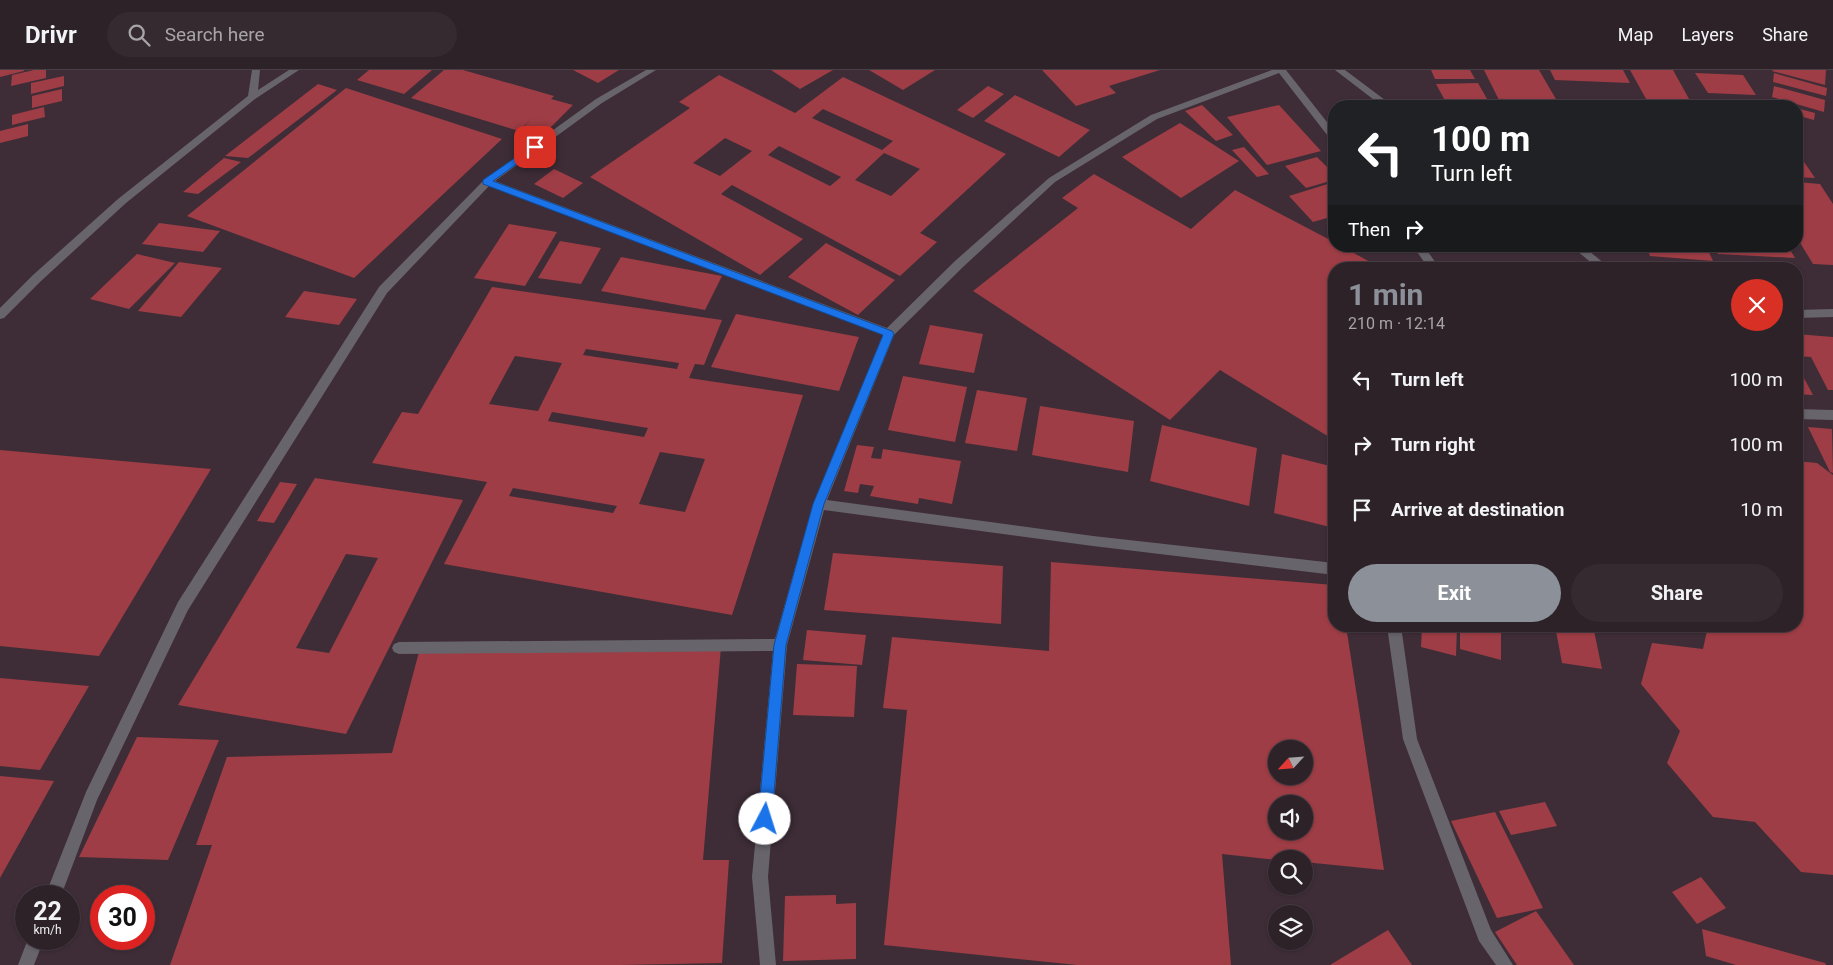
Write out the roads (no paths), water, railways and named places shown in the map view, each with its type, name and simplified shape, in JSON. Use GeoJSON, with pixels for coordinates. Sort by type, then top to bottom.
{"type":"FeatureCollection","features":[{"type":"Feature","properties":{"kind":"street"},"geometry":{"type":"LineString","coordinates":[[252,97],[256,70]]}},
{"type":"Feature","properties":{"kind":"street"},"geometry":{"type":"LineString","coordinates":[[0,315],[37,278],[122,201],[252,97],[295,70]]}},
{"type":"Feature","properties":{"kind":"street"},"geometry":{"type":"LineString","coordinates":[[57,885],[91,797],[183,606],[383,290],[486,182],[599,101],[652,70]]}},
{"type":"Feature","properties":{"kind":"street"},"geometry":{"type":"LineString","coordinates":[[768,965],[760,877],[780,645],[819,504],[889,334],[960,264],[1052,180],[1154,117],[1281,70],[1328,130]]}},
{"type":"Feature","properties":{"kind":"street"},"geometry":{"type":"LineString","coordinates":[[1339,70],[1380,100]]}},
{"type":"Feature","properties":{"kind":"street"},"geometry":{"type":"LineString","coordinates":[[486,182],[889,334]]}},
{"type":"Feature","properties":{"kind":"street"},"geometry":{"type":"LineString","coordinates":[[1584,252],[1597,262]]}},
{"type":"Feature","properties":{"kind":"street"},"geometry":{"type":"LineString","coordinates":[[1803,314],[1833,314]]}},
{"type":"Feature","properties":{"kind":"street"},"geometry":{"type":"LineString","coordinates":[[1803,414],[1833,415]]}},
{"type":"Feature","properties":{"kind":"street"},"geometry":{"type":"LineString","coordinates":[[819,504],[1094,541],[1328,568]]}},
{"type":"Feature","properties":{"kind":"street"},"geometry":{"type":"LineString","coordinates":[[1395,632],[1410,739],[1485,935],[1505,965]]}},
{"type":"Feature","properties":{"kind":"street"},"geometry":{"type":"LineString","coordinates":[[399,648],[780,645]]}},
{"type":"Feature","properties":{"kind":"street"},"geometry":{"type":"LineString","coordinates":[[26,965],[32,950]]}}]}
